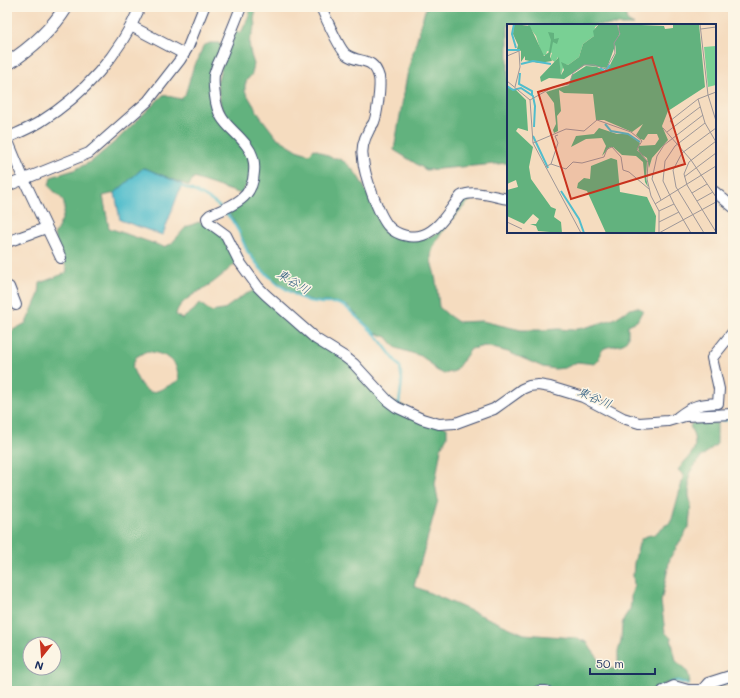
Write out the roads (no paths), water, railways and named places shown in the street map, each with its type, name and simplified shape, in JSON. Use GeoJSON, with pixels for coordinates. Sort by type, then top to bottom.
{"type":"FeatureCollection","features":[{"type":"Feature","properties":{"kind":"street"},"geometry":{"type":"LineString","coordinates":[[7,64],[38,42],[52,27],[66,7]]}},
{"type":"Feature","properties":{"kind":"street"},"geometry":{"type":"LineString","coordinates":[[61,258],[24,180],[7,138],[40,122],[77,95],[110,58],[131,26],[140,7]]}},
{"type":"Feature","properties":{"kind":"street"},"geometry":{"type":"LineString","coordinates":[[7,186],[89,153],[148,102],[184,54],[204,7]]}},
{"type":"Feature","properties":{"kind":"street"},"geometry":{"type":"LineString","coordinates":[[242,7],[214,74],[214,84],[216,106],[220,116],[226,125],[247,146],[255,166],[254,177],[247,195],[230,207],[210,215],[207,218],[208,222],[226,235],[239,261],[258,287],[316,339],[345,356],[388,401],[396,407],[439,424],[456,423],[494,409],[522,389],[529,386],[538,385],[584,397],[623,418],[639,423],[668,421],[695,405],[718,403],[719,389],[712,358],[733,332]]}},
{"type":"Feature","properties":{"kind":"street"},"geometry":{"type":"LineString","coordinates":[[320,7],[344,53],[352,57],[368,61],[375,67],[379,77],[380,86],[374,122],[364,142],[362,158],[367,180],[385,222],[390,228],[398,233],[408,236],[423,235],[436,227],[461,196],[465,194],[472,193],[507,199]]}},
{"type":"Feature","properties":{"kind":"street"},"geometry":{"type":"LineString","coordinates":[[131,26],[184,54]]}},
{"type":"Feature","properties":{"kind":"street"},"geometry":{"type":"LineString","coordinates":[[716,193],[733,207]]}},
{"type":"Feature","properties":{"kind":"street"},"geometry":{"type":"LineString","coordinates":[[7,242],[46,228]]}},
{"type":"Feature","properties":{"kind":"street"},"geometry":{"type":"LineString","coordinates":[[8,285],[16,305]]}},
{"type":"Feature","properties":{"kind":"street"},"geometry":{"type":"LineString","coordinates":[[677,417],[733,414]]}},
{"type":"Feature","properties":{"kind":"street"},"geometry":{"type":"LineString","coordinates":[[663,691],[674,686],[688,690],[700,690],[708,683],[733,675]]}},
{"type":"Feature","properties":{"kind":"street"},"geometry":{"type":"LineString","coordinates":[[539,691],[546,691]]}},
{"type":"Feature","properties":{"kind":"water"},"geometry":{"type":"Polygon","coordinates":[[[143,168],[182,184],[162,235],[120,220],[115,193],[143,168]]]}},
{"type":"Feature","properties":{"kind":"waterway","name":"東谷川"},"geometry":{"type":"LineString","coordinates":[[181,186],[202,195],[220,207]]}},
{"type":"Feature","properties":{"kind":"waterway","name":"東谷川"},"geometry":{"type":"LineString","coordinates":[[225,212],[239,232],[247,251],[261,269],[279,285],[309,301],[336,303],[345,306],[376,335],[400,367],[402,380],[399,404]]}},
{"type":"Feature","properties":{"kind":"waterway","name":"東谷川"},"geometry":{"type":"LineString","coordinates":[[698,419],[700,421],[733,420]]}},
{"type":"Feature","properties":{"kind":"waterway"},"geometry":{"type":"LineString","coordinates":[[670,683],[678,681],[689,685]]}},
{"type":"Feature","properties":{"kind":"waterway"},"geometry":{"type":"LineString","coordinates":[[710,687],[733,681]]}},
{"type":"Feature","properties":{"kind":"waterway"},"geometry":{"type":"LineString","coordinates":[[530,691],[538,685],[547,687],[553,691]]}},
{"type":"Feature","properties":{"kind":"waterway"},"geometry":{"type":"LineString","coordinates":[[653,691],[662,687]]}},
{"type":"Feature","properties":{"kind":"waterway"},"geometry":{"type":"LineString","coordinates":[[610,691],[618,689],[625,691]]}}]}
